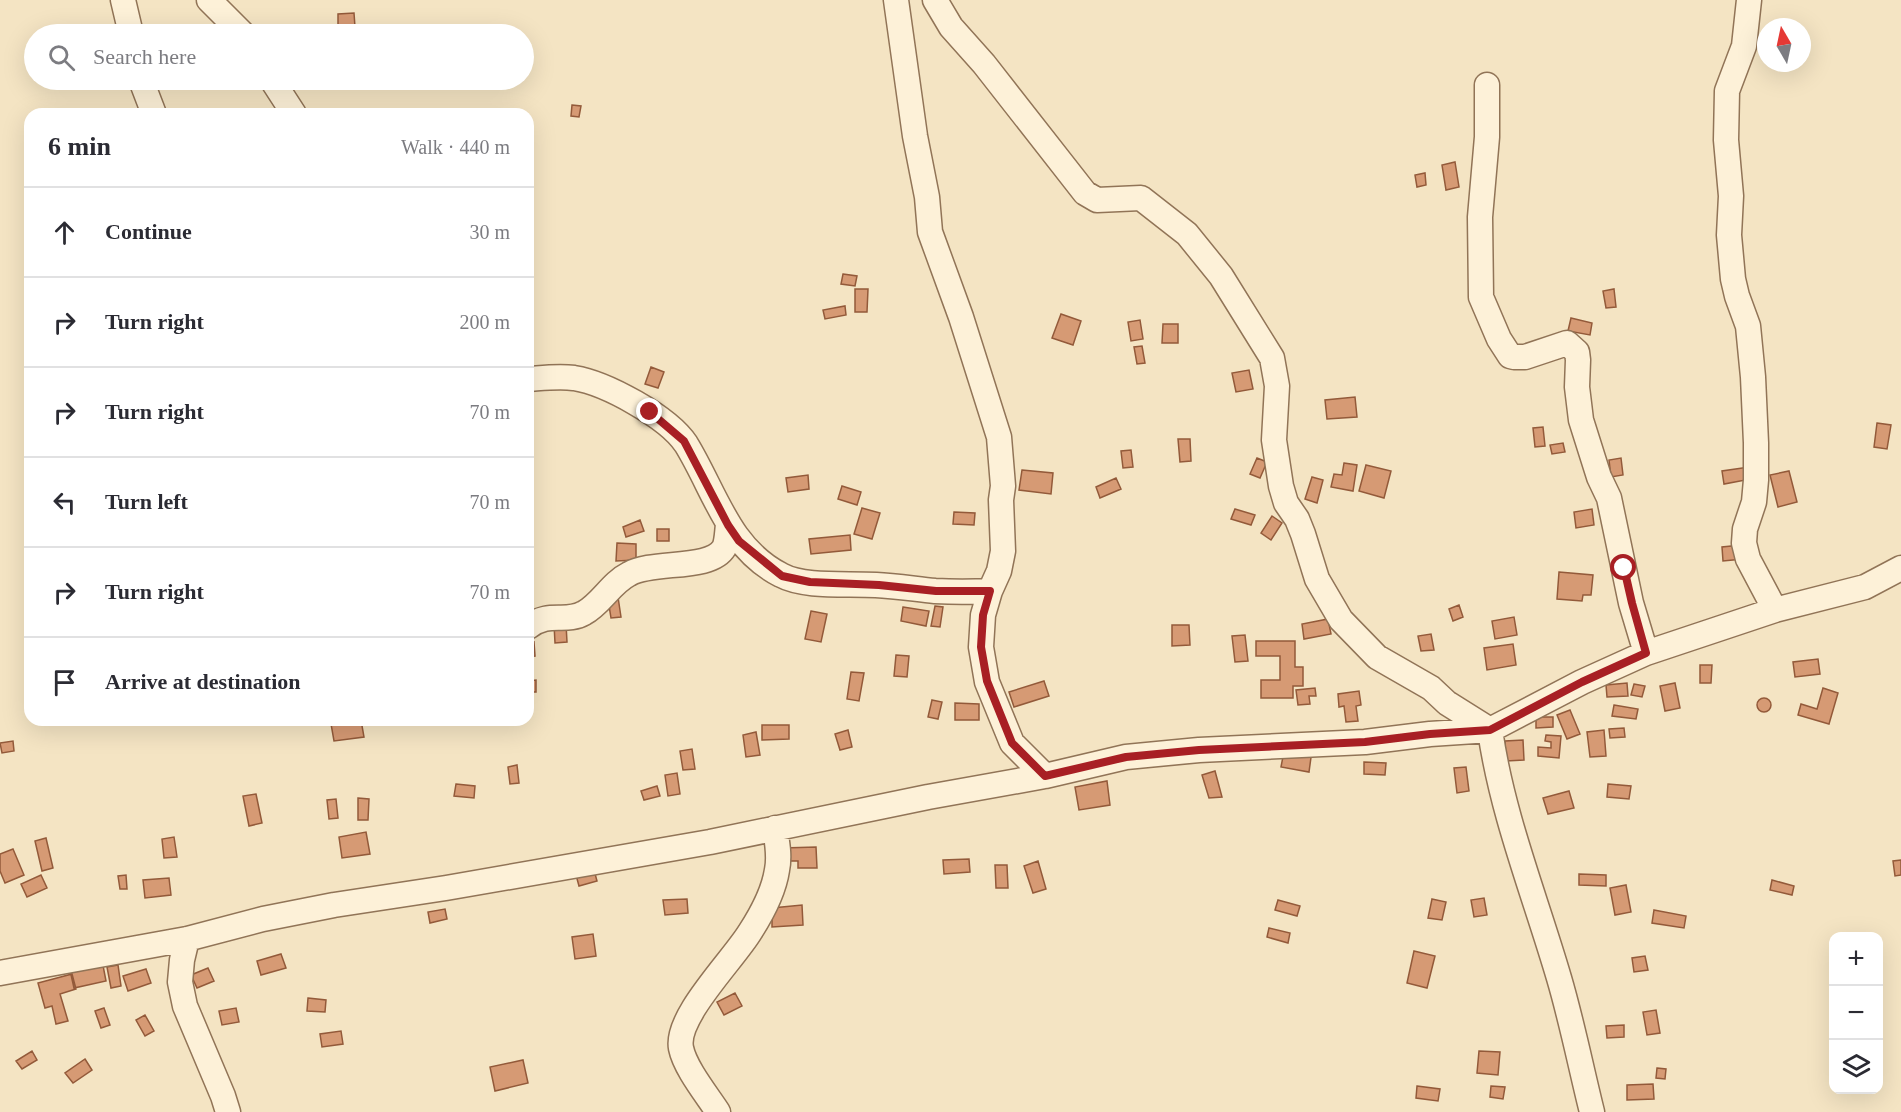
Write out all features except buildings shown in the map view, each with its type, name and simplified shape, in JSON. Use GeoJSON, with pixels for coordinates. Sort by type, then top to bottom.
{"type":"FeatureCollection","features":[{"type":"Feature","properties":{"kind":"street"},"geometry":{"type":"LineString","coordinates":[[123,0],[129,24]]}},
{"type":"Feature","properties":{"kind":"street"},"geometry":{"type":"LineString","coordinates":[[209,0],[233,24]]}},
{"type":"Feature","properties":{"kind":"street"},"geometry":{"type":"LineString","coordinates":[[896,0],[915,136],[927,197],[930,232],[961,316],[999,436],[1003,486],[1001,501],[1003,551],[999,571],[983,615],[981,647],[987,681],[1012,743],[1045,776]]}},
{"type":"Feature","properties":{"kind":"street"},"geometry":{"type":"LineString","coordinates":[[935,0],[951,27],[984,64],[1085,193],[1098,200],[1142,198],[1187,234],[1221,276],[1272,357],[1277,386],[1274,440],[1281,486],[1286,503],[1297,519],[1317,579],[1328,600],[1341,620],[1377,657],[1431,688],[1447,703],[1490,730],[1504,800],[1559,980],[1592,1112]]}},
{"type":"Feature","properties":{"kind":"street"},"geometry":{"type":"LineString","coordinates":[[1749,0],[1744,46],[1727,91],[1726,140],[1731,196],[1729,235],[1733,279],[1748,326],[1753,377],[1756,480],[1754,502],[1745,529],[1744,543],[1748,559],[1775,610]]}},
{"type":"Feature","properties":{"kind":"street"},"geometry":{"type":"LineString","coordinates":[[1487,85],[1487,136],[1479,217],[1481,297],[1499,339],[1510,356],[1525,357],[1567,343],[1576,352],[1581,420],[1599,477],[1609,498],[1632,603],[1646,653]]}},
{"type":"Feature","properties":{"kind":"street"},"geometry":{"type":"LineString","coordinates":[[145,90],[152,108]]}},
{"type":"Feature","properties":{"kind":"street"},"geometry":{"type":"LineString","coordinates":[[278,90],[290,108]]}},
{"type":"Feature","properties":{"kind":"street"},"geometry":{"type":"LineString","coordinates":[[534,379],[574,378],[624,396],[650,412],[684,441],[728,525],[739,541],[782,576],[799,581],[879,585],[936,591],[990,591]]}},
{"type":"Feature","properties":{"kind":"street"},"geometry":{"type":"LineString","coordinates":[[534,624],[550,616],[570,618],[584,613],[630,573],[657,565],[698,562],[711,558],[720,553],[726,545],[728,525]]}},
{"type":"Feature","properties":{"kind":"street"},"geometry":{"type":"LineString","coordinates":[[0,973],[187,939],[263,919],[334,905],[710,842],[928,797],[1045,776],[1126,757],[1199,750],[1365,742],[1490,730],[1582,682],[1646,653],[1775,610],[1865,587],[1901,568]]}},
{"type":"Feature","properties":{"kind":"street"},"geometry":{"type":"LineString","coordinates":[[718,1112],[687,1062],[681,1047],[683,1030],[691,1011],[750,932],[770,892],[777,870],[775,828]]}},
{"type":"Feature","properties":{"kind":"street"},"geometry":{"type":"LineString","coordinates":[[187,939],[180,982],[185,1006],[224,1096],[228,1112]]}},
{"type":"Feature","properties":{"kind":"route"},"geometry":{"type":"LineString","coordinates":[[650,412],[684,441],[728,525],[739,541],[782,576],[810,582],[879,585],[936,591],[990,591],[983,615],[981,647],[987,681],[1012,743],[1045,776],[1126,757],[1199,750],[1365,742],[1490,730],[1582,682],[1646,653],[1624,568]]}}]}
